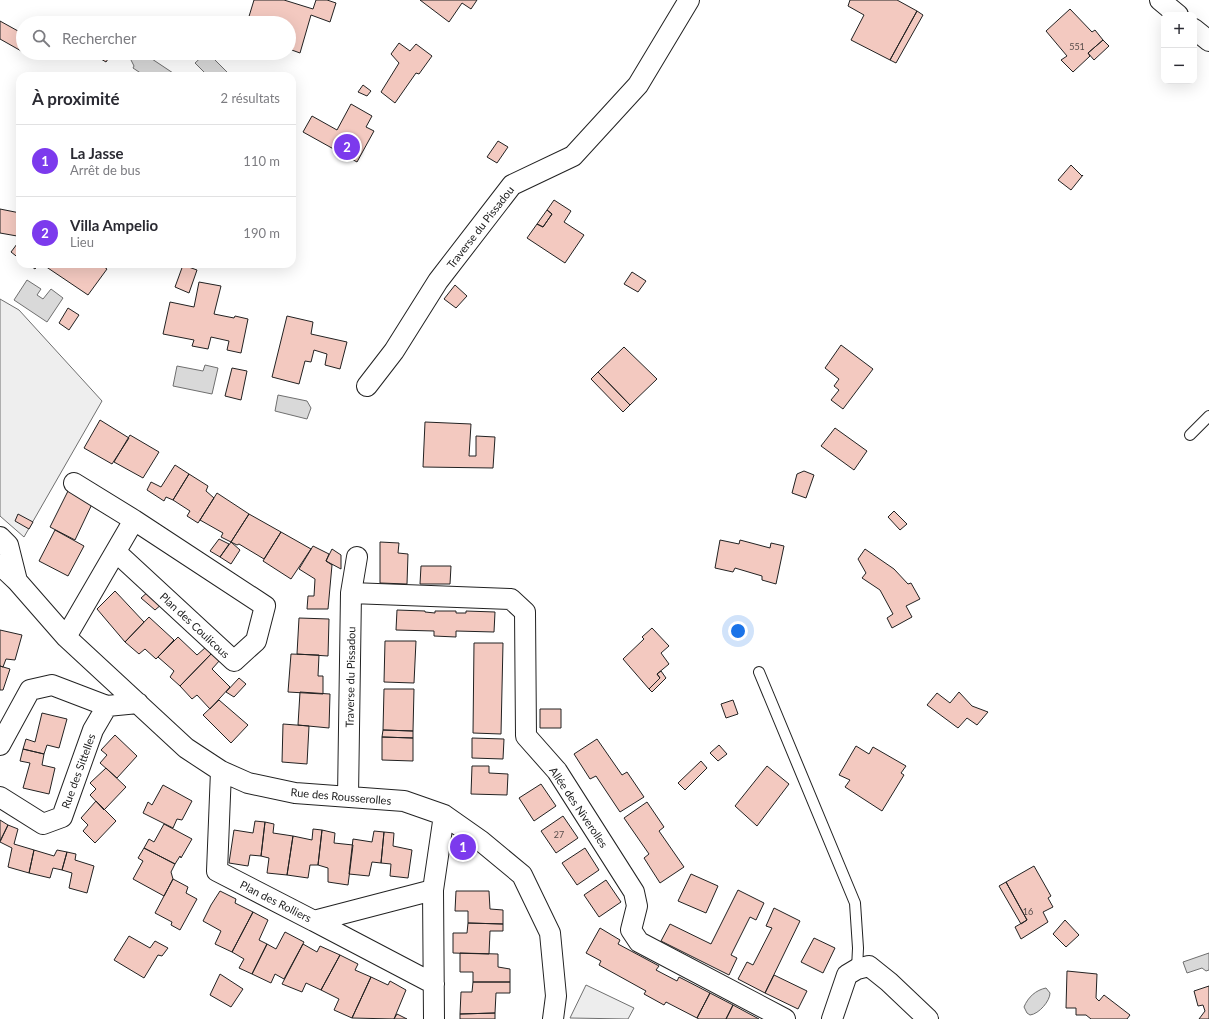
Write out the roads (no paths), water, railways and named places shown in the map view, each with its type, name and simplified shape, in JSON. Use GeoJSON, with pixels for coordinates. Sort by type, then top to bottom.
{"type":"FeatureCollection","features":[{"type":"Feature","properties":{"kind":"street","name":"Traverse du Pissadou"},"geometry":{"type":"LineString","coordinates":[[367,386],[394,351],[438,281],[512,185],[573,156],[638,85],[689,0]]}},
{"type":"Feature","properties":{"kind":"street"},"geometry":{"type":"LineString","coordinates":[[1160,0],[1174,12]]}},
{"type":"Feature","properties":{"kind":"street"},"geometry":{"type":"LineString","coordinates":[[1197,31],[1209,41]]}},
{"type":"Feature","properties":{"kind":"street","name":"Plan des Coulicous"},"geometry":{"type":"LineString","coordinates":[[74,483],[134,520],[264,606],[256,641],[234,661],[116,552]]}},
{"type":"Feature","properties":{"kind":"street"},"geometry":{"type":"LineString","coordinates":[[66,637],[134,520]]}},
{"type":"Feature","properties":{"kind":"street","name":"Rue des Rousserolles"},"geometry":{"type":"LineString","coordinates":[[0,537],[8,545],[17,581]]}},
{"type":"Feature","properties":{"kind":"street","name":"Traverse du Pissadou"},"geometry":{"type":"LineString","coordinates":[[348,796],[351,593],[357,558]]}},
{"type":"Feature","properties":{"kind":"street","name":"Rue des Rousserolles"},"geometry":{"type":"LineString","coordinates":[[0,565],[17,581],[66,637],[186,748],[221,771],[248,783],[295,793],[404,800],[444,815],[481,841],[522,875],[550,933],[556,996],[553,1019]]}},
{"type":"Feature","properties":{"kind":"street","name":"Allée des Niverolles"},"geometry":{"type":"LineString","coordinates":[[351,593],[511,599],[526,612],[526,736],[558,771],[634,892],[637,906],[631,930],[639,942],[785,1019]]}},
{"type":"Feature","properties":{"kind":"street"},"geometry":{"type":"LineString","coordinates":[[0,745],[30,690],[52,685],[106,706],[138,703]]}},
{"type":"Feature","properties":{"kind":"street","name":"Rue des Sittelles"},"geometry":{"type":"LineString","coordinates":[[0,797],[43,824],[62,817],[93,730],[106,706]]}},
{"type":"Feature","properties":{"kind":"street","name":"Plan des Rolliers"},"geometry":{"type":"LineString","coordinates":[[221,771],[217,871],[314,921],[433,890]]}},
{"type":"Feature","properties":{"kind":"street"},"geometry":{"type":"LineString","coordinates":[[434,1019],[433,890],[444,815]]}},
{"type":"Feature","properties":{"kind":"street"},"geometry":{"type":"LineString","coordinates":[[314,921],[434,984]]}},
{"type":"Feature","properties":{"kind":"street"},"geometry":{"type":"LineString","coordinates":[[832,1019],[847,975],[857,969],[869,966],[889,982],[928,1019]]}},
{"type":"Feature","properties":{"kind":"lane"},"geometry":{"type":"LineString","coordinates":[[1190,435],[1209,416]]}},
{"type":"Feature","properties":{"kind":"lane"},"geometry":{"type":"LineString","coordinates":[[758,672],[855,903],[858,948],[857,969]]}},
{"type":"Feature","properties":{"kind":"place","name":"Villa Ampelio"},"geometry":{"type":"Point","coordinates":[347,147]}},
{"type":"Feature","properties":{"kind":"place","name":"La Jasse"},"geometry":{"type":"Point","coordinates":[463,847]}}]}
